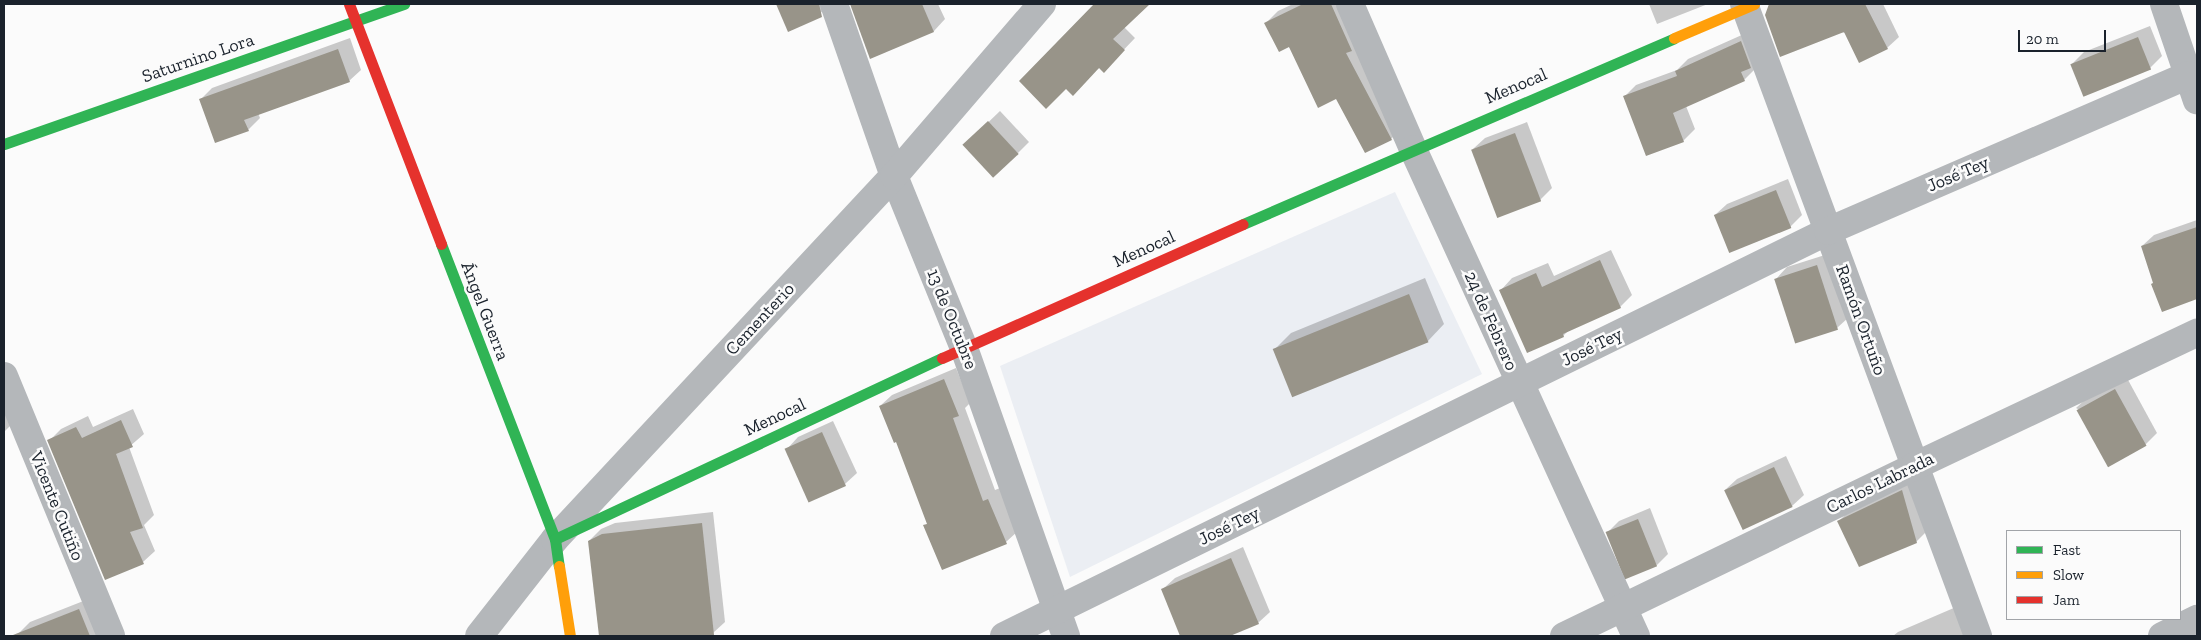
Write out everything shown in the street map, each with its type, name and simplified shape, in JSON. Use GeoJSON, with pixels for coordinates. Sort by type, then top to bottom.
{"type":"FeatureCollection","features":[{"type":"Feature","properties":{"kind":"street","name":"Ángel Guerra"},"geometry":{"type":"LineString","coordinates":[[349,4],[555,539],[570,636]]}},
{"type":"Feature","properties":{"kind":"street","name":"Saturnino Lora"},"geometry":{"type":"LineString","coordinates":[[4,144],[404,4]]}},
{"type":"Feature","properties":{"kind":"street","name":"13 de Octubre"},"geometry":{"type":"LineString","coordinates":[[834,4],[894,176],[964,348],[1066,636]]}},
{"type":"Feature","properties":{"kind":"street","name":"Cementerio"},"geometry":{"type":"LineString","coordinates":[[479,636],[555,539],[894,176],[1042,4]]}},
{"type":"Feature","properties":{"kind":"street","name":"24 de Febrero"},"geometry":{"type":"LineString","coordinates":[[1350,4],[1413,149],[1636,636]]}},
{"type":"Feature","properties":{"kind":"street"},"geometry":{"type":"LineString","coordinates":[[2164,4],[2197,101]]}},
{"type":"Feature","properties":{"kind":"street","name":"Menocal"},"geometry":{"type":"LineString","coordinates":[[555,539],[964,348],[1413,149],[1748,5]]}},
{"type":"Feature","properties":{"kind":"street","name":"Ramón Ortuño"},"geometry":{"type":"LineString","coordinates":[[1748,5],[1828,230],[1978,636]]}},
{"type":"Feature","properties":{"kind":"street","name":"José Tey"},"geometry":{"type":"LineString","coordinates":[[1004,636],[1828,230],[2188,74]]}},
{"type":"Feature","properties":{"kind":"street","name":"Carlos Labrada"},"geometry":{"type":"LineString","coordinates":[[1564,636],[1915,466],[2197,334]]}},
{"type":"Feature","properties":{"kind":"street","name":"Vicente Cutiño"},"geometry":{"type":"LineString","coordinates":[[4,376],[110,636]]}},
{"type":"Feature","properties":{"kind":"street"},"geometry":{"type":"LineString","coordinates":[[2162,636],[2197,619]]}},
{"type":"Feature","properties":{"kind":"shaded area"},"geometry":{"type":"Polygon","coordinates":[[[1395,192],[1482,374],[1070,577],[1000,366],[1395,192]]]}},
{"type":"Feature","properties":{"kind":"building"},"geometry":{"type":"Polygon","coordinates":[[[776,4],[819,4],[822,17],[788,32],[776,4]]]}},
{"type":"Feature","properties":{"kind":"building"},"geometry":{"type":"Polygon","coordinates":[[[850,4],[922,4],[934,32],[870,59],[850,4]]]}},
{"type":"Feature","properties":{"kind":"building"},"geometry":{"type":"Polygon","coordinates":[[[1094,4],[1150,4],[1113,39],[1125,50],[1104,73],[1099,68],[1073,96],[1066,89],[1046,109],[1019,81],[1094,4]]]}},
{"type":"Feature","properties":{"kind":"building"},"geometry":{"type":"Polygon","coordinates":[[[1303,4],[1331,4],[1352,51],[1346,53],[1392,140],[1365,153],[1336,99],[1318,108],[1289,47],[1279,52],[1264,23],[1303,4]]]}},
{"type":"Feature","properties":{"kind":"building"},"geometry":{"type":"Polygon","coordinates":[[[1769,4],[1865,4],[1888,49],[1859,63],[1844,32],[1780,57],[1765,15],[1769,4]]]}},
{"type":"Feature","properties":{"kind":"building"},"geometry":{"type":"Polygon","coordinates":[[[2138,37],[2151,69],[2083,97],[2070,64],[2138,37]]]}},
{"type":"Feature","properties":{"kind":"building"},"geometry":{"type":"Polygon","coordinates":[[[1741,41],[1751,68],[1741,72],[1745,81],[1673,113],[1684,142],[1646,156],[1623,96],[1677,76],[1675,71],[1741,41]]]}},
{"type":"Feature","properties":{"kind":"building"},"geometry":{"type":"Polygon","coordinates":[[[338,49],[350,82],[244,120],[249,131],[215,143],[199,99],[338,49]]]}},
{"type":"Feature","properties":{"kind":"building"},"geometry":{"type":"Polygon","coordinates":[[[988,121],[1019,154],[993,178],[962,145],[988,121]]]}},
{"type":"Feature","properties":{"kind":"building"},"geometry":{"type":"Polygon","coordinates":[[[1515,133],[1541,201],[1497,218],[1471,150],[1515,133]]]}},
{"type":"Feature","properties":{"kind":"building"},"geometry":{"type":"Polygon","coordinates":[[[1776,190],[1791,228],[1729,253],[1714,215],[1776,190]]]}},
{"type":"Feature","properties":{"kind":"building"},"geometry":{"type":"Polygon","coordinates":[[[2197,227],[2197,299],[2162,312],[2151,284],[2153,283],[2141,246],[2197,227]]]}},
{"type":"Feature","properties":{"kind":"building"},"geometry":{"type":"Polygon","coordinates":[[[1600,260],[1621,308],[1563,334],[1564,337],[1527,353],[1499,290],[1536,273],[1542,287],[1600,260]]]}},
{"type":"Feature","properties":{"kind":"building"},"geometry":{"type":"Polygon","coordinates":[[[1817,265],[1838,330],[1795,344],[1774,279],[1817,265]]]}},
{"type":"Feature","properties":{"kind":"building"},"geometry":{"type":"Polygon","coordinates":[[[1409,294],[1428,342],[1292,397],[1273,349],[1409,294]]]}},
{"type":"Feature","properties":{"kind":"building"},"geometry":{"type":"Polygon","coordinates":[[[944,379],[959,416],[953,418],[983,501],[988,499],[1007,544],[942,570],[923,525],[927,524],[896,442],[894,443],[879,406],[944,379]]]}},
{"type":"Feature","properties":{"kind":"building"},"geometry":{"type":"Polygon","coordinates":[[[2115,389],[2147,446],[2108,467],[2077,410],[2115,389]]]}},
{"type":"Feature","properties":{"kind":"building"},"geometry":{"type":"Polygon","coordinates":[[[121,420],[133,447],[116,454],[143,528],[130,532],[144,564],[105,580],[47,440],[76,427],[82,438],[121,420]]]}},
{"type":"Feature","properties":{"kind":"building"},"geometry":{"type":"Polygon","coordinates":[[[822,432],[846,486],[809,503],[785,449],[822,432]]]}},
{"type":"Feature","properties":{"kind":"building"},"geometry":{"type":"Polygon","coordinates":[[[1774,467],[1793,507],[1743,530],[1724,490],[1774,467]]]}},
{"type":"Feature","properties":{"kind":"building"},"geometry":{"type":"Polygon","coordinates":[[[1902,490],[1917,543],[1859,567],[1837,521],[1902,490]]]}},
{"type":"Feature","properties":{"kind":"building"},"geometry":{"type":"Polygon","coordinates":[[[1638,519],[1657,566],[1625,579],[1606,532],[1638,519]]]}},
{"type":"Feature","properties":{"kind":"building"},"geometry":{"type":"Polygon","coordinates":[[[702,523],[714,635],[599,636],[588,541],[602,534],[702,523]]]}},
{"type":"Feature","properties":{"kind":"building"},"geometry":{"type":"Polygon","coordinates":[[[1231,558],[1259,624],[1230,636],[1180,636],[1161,589],[1231,558]]]}},
{"type":"Feature","properties":{"kind":"building"},"geometry":{"type":"Polygon","coordinates":[[[79,609],[90,636],[13,635],[79,609]]]}},
{"type":"Feature","properties":{"kind":"traffic: fast"},"geometry":{"type":"LineString","coordinates":[[4,144],[404,4]]}},
{"type":"Feature","properties":{"kind":"traffic: fast"},"geometry":{"type":"LineString","coordinates":[[1243,224],[1674,38]]}},
{"type":"Feature","properties":{"kind":"traffic: fast"},"geometry":{"type":"LineString","coordinates":[[441,244],[555,539],[559,566]]}},
{"type":"Feature","properties":{"kind":"traffic: fast"},"geometry":{"type":"LineString","coordinates":[[555,539],[942,358]]}},
{"type":"Feature","properties":{"kind":"traffic: slow"},"geometry":{"type":"LineString","coordinates":[[1674,38],[1754,4]]}},
{"type":"Feature","properties":{"kind":"traffic: slow"},"geometry":{"type":"LineString","coordinates":[[559,566],[570,636]]}},
{"type":"Feature","properties":{"kind":"traffic: jam"},"geometry":{"type":"LineString","coordinates":[[349,4],[441,244]]}},
{"type":"Feature","properties":{"kind":"traffic: jam"},"geometry":{"type":"LineString","coordinates":[[942,358],[1243,224]]}}]}
